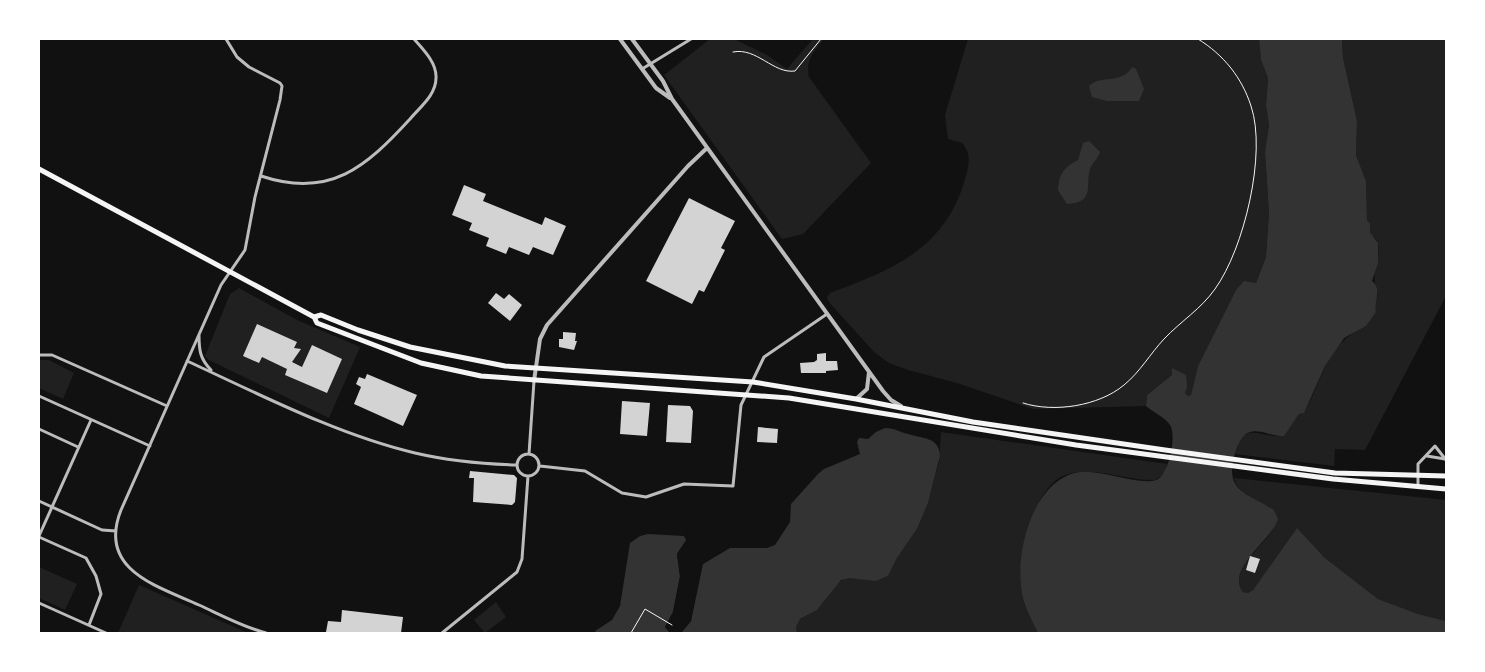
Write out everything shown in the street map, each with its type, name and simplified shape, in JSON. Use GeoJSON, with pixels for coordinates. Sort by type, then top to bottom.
{"type":"FeatureCollection","features":[{"type":"Feature","properties":{"kind":"main road"},"geometry":{"type":"LineString","coordinates":[[39,169],[314,317],[316,323],[420,363],[460,372],[534,381],[791,398],[1009,435],[1162,457],[1446,489]]}},
{"type":"Feature","properties":{"kind":"main road"},"geometry":{"type":"LineString","coordinates":[[314,317],[321,315],[366,333],[434,353],[505,366],[753,382],[1039,433],[1334,473],[1446,476]]}},
{"type":"Feature","properties":{"kind":"street"},"geometry":{"type":"LineString","coordinates":[[226,39],[242,62],[256,71],[277,80],[282,86],[245,250],[221,285],[199,333],[119,515],[116,542],[121,558],[138,577],[266,633]]}},
{"type":"Feature","properties":{"kind":"street"},"geometry":{"type":"LineString","coordinates":[[261,176],[292,183],[319,182],[349,173],[376,155],[429,98],[435,85],[436,71],[414,39]]}},
{"type":"Feature","properties":{"kind":"street"},"geometry":{"type":"LineString","coordinates":[[620,39],[656,88],[672,99]]}},
{"type":"Feature","properties":{"kind":"street"},"geometry":{"type":"LineString","coordinates":[[632,39],[672,99],[869,372],[891,400],[905,409]]}},
{"type":"Feature","properties":{"kind":"street"},"geometry":{"type":"LineString","coordinates":[[642,69],[692,39]]}},
{"type":"Feature","properties":{"kind":"street"},"geometry":{"type":"LineString","coordinates":[[529,454],[535,369],[540,339],[548,325],[683,172],[707,148]]}},
{"type":"Feature","properties":{"kind":"street"},"geometry":{"type":"LineString","coordinates":[[540,466],[585,471],[622,493],[646,497],[684,484],[733,486],[741,405],[769,352],[827,314]]}},
{"type":"Feature","properties":{"kind":"street"},"geometry":{"type":"LineString","coordinates":[[199,333],[199,348],[202,361],[213,372]]}},
{"type":"Feature","properties":{"kind":"street"},"geometry":{"type":"LineString","coordinates":[[39,355],[52,355],[167,406]]}},
{"type":"Feature","properties":{"kind":"street"},"geometry":{"type":"LineString","coordinates":[[187,361],[346,432],[391,447],[438,458],[517,464]]}},
{"type":"Feature","properties":{"kind":"street"},"geometry":{"type":"LineString","coordinates":[[856,399],[867,389],[869,372]]}},
{"type":"Feature","properties":{"kind":"street"},"geometry":{"type":"LineString","coordinates":[[39,396],[150,446]]}},
{"type":"Feature","properties":{"kind":"street"},"geometry":{"type":"LineString","coordinates":[[89,625],[101,594],[90,563],[86,558],[39,536],[91,420]]}},
{"type":"Feature","properties":{"kind":"street"},"geometry":{"type":"LineString","coordinates":[[39,429],[78,447]]}},
{"type":"Feature","properties":{"kind":"street"},"geometry":{"type":"LineString","coordinates":[[1418,487],[1416,475],[1418,464],[1435,446],[1446,460]]}},
{"type":"Feature","properties":{"kind":"street"},"geometry":{"type":"LineString","coordinates":[[517,464],[522,456],[529,454],[535,456],[540,466]]}},
{"type":"Feature","properties":{"kind":"street"},"geometry":{"type":"LineString","coordinates":[[1427,456],[1446,460]]}},
{"type":"Feature","properties":{"kind":"street"},"geometry":{"type":"LineString","coordinates":[[517,464],[521,473],[528,476],[537,472],[540,466]]}},
{"type":"Feature","properties":{"kind":"street"},"geometry":{"type":"LineString","coordinates":[[442,633],[514,576],[522,559],[528,476]]}},
{"type":"Feature","properties":{"kind":"street"},"geometry":{"type":"LineString","coordinates":[[39,501],[102,530],[116,531]]}},
{"type":"Feature","properties":{"kind":"street"},"geometry":{"type":"LineString","coordinates":[[39,603],[106,633]]}},
{"type":"Feature","properties":{"kind":"path"},"geometry":{"type":"LineString","coordinates":[[733,52],[749,53],[786,71],[795,71],[821,39]]}},
{"type":"Feature","properties":{"kind":"path"},"geometry":{"type":"LineString","coordinates":[[1023,404],[1038,407],[1068,406],[1102,398],[1124,385],[1166,337],[1204,304],[1224,274],[1239,239],[1249,204],[1254,164],[1254,123],[1252,108],[1240,81],[1221,56],[1198,39]]}},
{"type":"Feature","properties":{"kind":"path"},"geometry":{"type":"LineString","coordinates":[[631,633],[644,609],[672,625]]}},
{"type":"Feature","properties":{"kind":"shaded area"},"geometry":{"type":"Polygon","coordinates":[[[710,39],[734,39],[767,55],[787,69],[813,39],[824,39],[809,61],[809,77],[871,163],[803,234],[782,239],[664,75],[710,39]]]}},
{"type":"Feature","properties":{"kind":"shaded area"},"geometry":{"type":"Polygon","coordinates":[[[968,39],[1259,39],[1261,60],[1268,78],[1266,106],[1269,125],[1265,152],[1269,213],[1266,257],[1256,283],[1249,282],[1236,290],[1198,366],[1191,395],[1188,396],[1185,393],[1186,375],[1172,369],[1172,375],[1147,395],[1146,406],[1033,409],[957,383],[889,363],[874,352],[828,301],[827,297],[830,293],[894,266],[913,254],[930,240],[944,224],[956,203],[966,174],[968,156],[962,143],[948,139],[945,115],[968,39]]]}},
{"type":"Feature","properties":{"kind":"shaded area"},"geometry":{"type":"Polygon","coordinates":[[[1259,39],[1342,39],[1343,58],[1357,121],[1356,155],[1366,181],[1367,220],[1370,224],[1370,232],[1378,243],[1378,263],[1372,281],[1377,288],[1377,292],[1376,312],[1366,326],[1344,338],[1325,366],[1304,413],[1299,414],[1284,436],[1254,431],[1247,433],[1238,445],[1232,475],[1235,483],[1246,495],[1274,510],[1278,519],[1268,536],[1245,564],[1240,574],[1239,583],[1243,592],[1248,593],[1253,590],[1297,528],[1325,558],[1378,599],[1418,614],[1446,621],[1446,633],[1038,633],[1023,599],[1020,571],[1026,534],[1040,500],[1052,486],[1065,477],[1081,472],[1100,473],[1141,481],[1156,480],[1161,477],[1170,455],[1173,437],[1172,430],[1165,420],[1146,406],[1147,395],[1172,375],[1172,368],[1186,375],[1187,387],[1185,393],[1188,396],[1191,395],[1198,366],[1236,290],[1244,281],[1256,283],[1266,257],[1269,213],[1265,152],[1269,125],[1266,106],[1268,78],[1261,60],[1259,39]]]}},
{"type":"Feature","properties":{"kind":"shaded area"},"geometry":{"type":"Polygon","coordinates":[[[1342,39],[1446,39],[1446,296],[1365,450],[1335,449],[1334,466],[1235,454],[1239,443],[1249,433],[1275,436],[1284,435],[1299,414],[1304,412],[1333,352],[1352,334],[1366,326],[1378,294],[1375,274],[1378,244],[1369,229],[1367,220],[1366,181],[1356,155],[1357,121],[1343,58],[1342,39]]]}},
{"type":"Feature","properties":{"kind":"shaded area"},"geometry":{"type":"Polygon","coordinates":[[[1133,67],[1136,69],[1144,89],[1139,101],[1107,101],[1092,97],[1089,86],[1093,83],[1120,77],[1127,74],[1133,67]]]}},
{"type":"Feature","properties":{"kind":"shaded area"},"geometry":{"type":"Polygon","coordinates":[[[1089,141],[1100,152],[1090,169],[1088,192],[1082,200],[1067,204],[1058,190],[1060,180],[1066,168],[1078,160],[1083,143],[1089,141]]]}},
{"type":"Feature","properties":{"kind":"shaded area"},"geometry":{"type":"Polygon","coordinates":[[[239,288],[297,320],[360,347],[329,418],[209,360],[205,356],[230,294],[239,288]]]}},
{"type":"Feature","properties":{"kind":"shaded area"},"geometry":{"type":"Polygon","coordinates":[[[41,360],[49,360],[74,373],[63,399],[39,388],[39,362],[41,360]]]}},
{"type":"Feature","properties":{"kind":"shaded area"},"geometry":{"type":"Polygon","coordinates":[[[885,428],[929,439],[937,445],[940,456],[928,503],[917,529],[897,558],[888,576],[876,581],[850,578],[841,580],[817,610],[800,619],[796,627],[797,633],[681,633],[691,621],[703,564],[730,548],[767,548],[775,545],[790,522],[791,504],[818,474],[824,469],[860,454],[857,442],[859,438],[868,439],[876,432],[885,428]]]}},
{"type":"Feature","properties":{"kind":"shaded area"},"geometry":{"type":"Polygon","coordinates":[[[941,432],[1167,464],[1165,473],[1155,480],[1144,480],[1099,472],[1076,472],[1065,475],[1054,482],[1044,493],[1036,507],[1030,524],[1025,541],[1020,574],[1023,599],[1038,633],[797,633],[796,627],[800,619],[812,613],[820,606],[842,580],[847,578],[876,579],[888,576],[897,558],[917,529],[928,503],[939,462],[941,432]]]}},
{"type":"Feature","properties":{"kind":"shaded area"},"geometry":{"type":"Polygon","coordinates":[[[1234,478],[1446,500],[1446,621],[1417,614],[1378,599],[1325,558],[1297,528],[1253,590],[1248,593],[1243,592],[1239,584],[1243,567],[1273,529],[1270,507],[1253,500],[1244,493],[1236,484],[1234,478]]]}},
{"type":"Feature","properties":{"kind":"shaded area"},"geometry":{"type":"Polygon","coordinates":[[[648,534],[684,536],[686,540],[677,554],[680,576],[673,612],[665,627],[670,633],[597,633],[595,631],[612,620],[620,606],[630,543],[640,536],[648,534]]]}},
{"type":"Feature","properties":{"kind":"shaded area"},"geometry":{"type":"Polygon","coordinates":[[[39,567],[77,584],[65,610],[39,598],[39,567]]]}},
{"type":"Feature","properties":{"kind":"shaded area"},"geometry":{"type":"Polygon","coordinates":[[[139,585],[248,633],[118,633],[139,585]]]}},
{"type":"Feature","properties":{"kind":"shaded area"},"geometry":{"type":"Polygon","coordinates":[[[496,602],[506,617],[485,633],[474,620],[496,602]]]}},
{"type":"Feature","properties":{"kind":"pier"},"geometry":{"type":"Polygon","coordinates":[[[681,548],[685,548],[680,555],[682,577],[675,612],[667,627],[673,633],[670,633],[665,627],[673,612],[680,577],[677,554],[681,548]]]}},
{"type":"Feature","properties":{"kind":"pier"},"geometry":{"type":"Polygon","coordinates":[[[719,550],[724,550],[703,564],[701,568],[691,621],[681,633],[678,633],[689,620],[701,562],[719,550]]]}},
{"type":"Feature","properties":{"kind":"building"},"geometry":{"type":"Polygon","coordinates":[[[464,185],[486,194],[483,201],[542,225],[545,217],[566,226],[553,255],[533,247],[529,255],[509,247],[506,254],[486,246],[489,238],[469,230],[472,223],[452,215],[464,185]]]}},
{"type":"Feature","properties":{"kind":"building"},"geometry":{"type":"Polygon","coordinates":[[[689,198],[735,221],[721,248],[725,250],[704,292],[699,290],[692,304],[646,281],[689,198]]]}},
{"type":"Feature","properties":{"kind":"building"},"geometry":{"type":"Polygon","coordinates":[[[496,293],[504,299],[509,294],[522,305],[510,321],[488,303],[496,293]]]}},
{"type":"Feature","properties":{"kind":"building"},"geometry":{"type":"Polygon","coordinates":[[[257,324],[297,342],[294,348],[301,349],[292,362],[302,367],[312,345],[342,359],[327,393],[285,375],[287,369],[262,357],[259,363],[243,356],[257,324]]]}},
{"type":"Feature","properties":{"kind":"building"},"geometry":{"type":"Polygon","coordinates":[[[563,332],[576,333],[575,341],[577,341],[574,350],[559,347],[559,339],[563,339],[563,332]]]}},
{"type":"Feature","properties":{"kind":"building"},"geometry":{"type":"Polygon","coordinates":[[[826,353],[826,361],[837,361],[838,370],[826,371],[826,373],[801,373],[800,363],[814,362],[817,360],[817,354],[826,353]]]}},
{"type":"Feature","properties":{"kind":"building"},"geometry":{"type":"Polygon","coordinates":[[[367,374],[417,395],[403,426],[354,404],[361,387],[356,384],[359,377],[365,379],[367,374]]]}},
{"type":"Feature","properties":{"kind":"building"},"geometry":{"type":"Polygon","coordinates":[[[622,401],[650,403],[647,436],[620,434],[622,401]]]}},
{"type":"Feature","properties":{"kind":"building"},"geometry":{"type":"Polygon","coordinates":[[[668,405],[690,406],[693,411],[691,443],[666,442],[668,405]]]}},
{"type":"Feature","properties":{"kind":"building"},"geometry":{"type":"Polygon","coordinates":[[[758,427],[778,429],[777,443],[757,442],[758,427]]]}},
{"type":"Feature","properties":{"kind":"building"},"geometry":{"type":"Polygon","coordinates":[[[470,471],[514,475],[517,478],[515,502],[512,505],[473,502],[474,478],[469,478],[470,471]]]}},
{"type":"Feature","properties":{"kind":"building"},"geometry":{"type":"Polygon","coordinates":[[[1250,556],[1260,559],[1255,573],[1246,570],[1250,556]]]}},
{"type":"Feature","properties":{"kind":"building"},"geometry":{"type":"Polygon","coordinates":[[[342,610],[403,617],[401,633],[326,632],[328,621],[341,622],[342,610]]]}}]}
